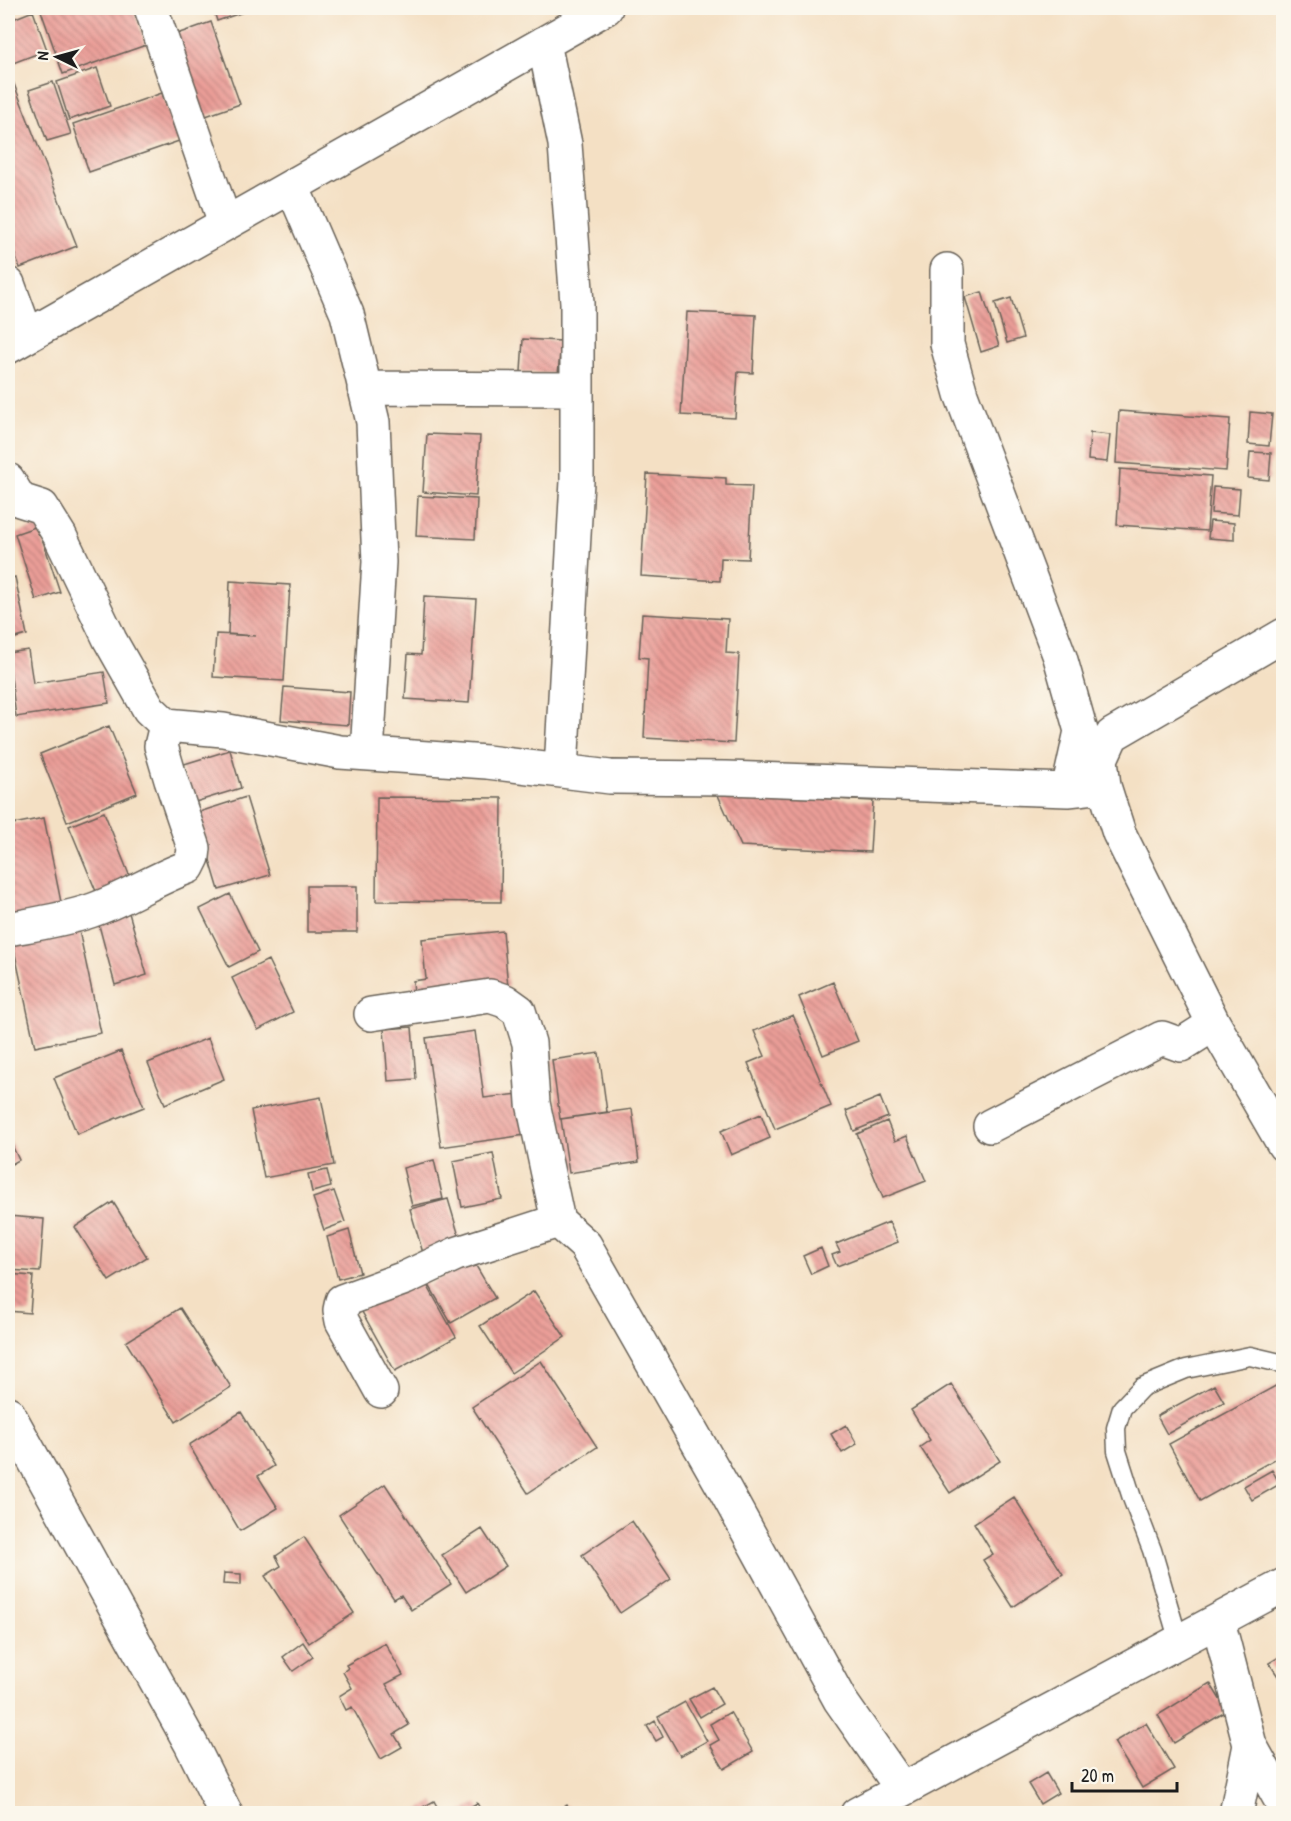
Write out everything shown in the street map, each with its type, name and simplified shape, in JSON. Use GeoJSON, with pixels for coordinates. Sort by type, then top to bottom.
{"type":"FeatureCollection","features":[{"type":"Feature","properties":{"kind":"street"},"geometry":{"type":"LineString","coordinates":[[151,8],[225,223]]}},
{"type":"Feature","properties":{"kind":"street"},"geometry":{"type":"LineString","coordinates":[[8,284],[17,342],[606,8]]}},
{"type":"Feature","properties":{"kind":"street"},"geometry":{"type":"LineString","coordinates":[[544,43],[565,144],[577,303],[577,482],[561,770]]}},
{"type":"Feature","properties":{"kind":"street"},"geometry":{"type":"LineString","coordinates":[[292,186],[347,314],[373,422],[379,562],[367,753]]}},
{"type":"Feature","properties":{"kind":"street"},"geometry":{"type":"LineString","coordinates":[[947,270],[947,344],[961,394],[1060,657],[1080,731],[1068,790]]}},
{"type":"Feature","properties":{"kind":"street"},"geometry":{"type":"LineString","coordinates":[[364,388],[577,389]]}},
{"type":"Feature","properties":{"kind":"street"},"geometry":{"type":"LineString","coordinates":[[8,480],[20,500],[42,507],[60,536],[110,640],[143,699],[149,709],[166,725],[223,730],[340,752],[561,770],[610,777],[738,778],[1068,790],[1104,786]]}},
{"type":"Feature","properties":{"kind":"street"},"geometry":{"type":"LineString","coordinates":[[1284,635],[1112,735],[1101,759],[1104,786],[1119,833],[1214,1024],[1284,1145]]}},
{"type":"Feature","properties":{"kind":"street"},"geometry":{"type":"LineString","coordinates":[[8,929],[89,911],[130,895],[188,867],[194,857],[194,848],[161,746],[166,725]]}},
{"type":"Feature","properties":{"kind":"street"},"geometry":{"type":"LineString","coordinates":[[371,1014],[490,996],[505,1001],[519,1011],[529,1043],[533,1103],[558,1221],[585,1245],[725,1490],[840,1700],[902,1788]]}},
{"type":"Feature","properties":{"kind":"street"},"geometry":{"type":"LineString","coordinates":[[990,1126],[1162,1038],[1181,1045],[1214,1024]]}},
{"type":"Feature","properties":{"kind":"street"},"geometry":{"type":"LineString","coordinates":[[381,1391],[342,1321],[340,1310],[342,1301],[405,1278],[456,1254],[558,1221]]}},
{"type":"Feature","properties":{"kind":"street"},"geometry":{"type":"LineString","coordinates":[[8,1413],[190,1744],[226,1814]]}},
{"type":"Feature","properties":{"kind":"street"},"geometry":{"type":"LineString","coordinates":[[857,1814],[1284,1585]]}},
{"type":"Feature","properties":{"kind":"street"},"geometry":{"type":"LineString","coordinates":[[1218,1621],[1250,1745],[1284,1806]]}},
{"type":"Feature","properties":{"kind":"street"},"geometry":{"type":"LineString","coordinates":[[1236,1814],[1250,1745]]}},
{"type":"Feature","properties":{"kind":"lane"},"geometry":{"type":"LineString","coordinates":[[1179,1642],[1152,1550],[1117,1451],[1116,1428],[1122,1408],[1142,1388],[1186,1369],[1250,1356],[1284,1364]]}},
{"type":"Feature","properties":{"kind":"building"},"geometry":{"type":"Polygon","coordinates":[[[40,8],[133,8],[146,45],[63,74],[40,8]]]}},
{"type":"Feature","properties":{"kind":"building"},"geometry":{"type":"Polygon","coordinates":[[[213,8],[255,8],[217,21],[213,8]]]}},
{"type":"Feature","properties":{"kind":"building"},"geometry":{"type":"Polygon","coordinates":[[[33,11],[47,50],[8,65],[8,21],[33,11]]]}},
{"type":"Feature","properties":{"kind":"building"},"geometry":{"type":"Polygon","coordinates":[[[211,22],[240,104],[203,117],[174,35],[211,22]]]}},
{"type":"Feature","properties":{"kind":"building"},"geometry":{"type":"Polygon","coordinates":[[[97,68],[110,106],[69,120],[57,82],[97,68]]]}},
{"type":"Feature","properties":{"kind":"building"},"geometry":{"type":"Polygon","coordinates":[[[12,79],[77,246],[20,268],[8,237],[8,80],[12,79]]]}},
{"type":"Feature","properties":{"kind":"building"},"geometry":{"type":"Polygon","coordinates":[[[53,82],[71,134],[47,141],[29,90],[53,82]]]}},
{"type":"Feature","properties":{"kind":"building"},"geometry":{"type":"Polygon","coordinates":[[[162,93],[179,141],[89,172],[73,124],[162,93]]]}},
{"type":"Feature","properties":{"kind":"building"},"geometry":{"type":"Polygon","coordinates":[[[982,292],[999,346],[981,352],[965,297],[982,292]]]}},
{"type":"Feature","properties":{"kind":"building"},"geometry":{"type":"Polygon","coordinates":[[[1011,298],[1023,338],[1007,343],[995,303],[1011,298]]]}},
{"type":"Feature","properties":{"kind":"building"},"geometry":{"type":"Polygon","coordinates":[[[687,312],[756,315],[753,373],[738,372],[735,418],[681,415],[687,312]]]}},
{"type":"Feature","properties":{"kind":"building"},"geometry":{"type":"Polygon","coordinates":[[[523,339],[561,341],[558,374],[521,372],[523,339]]]}},
{"type":"Feature","properties":{"kind":"building"},"geometry":{"type":"Polygon","coordinates":[[[1119,411],[1230,419],[1226,471],[1116,463],[1119,411]]]}},
{"type":"Feature","properties":{"kind":"building"},"geometry":{"type":"Polygon","coordinates":[[[1250,412],[1272,414],[1269,446],[1248,444],[1250,412]]]}},
{"type":"Feature","properties":{"kind":"building"},"geometry":{"type":"Polygon","coordinates":[[[1090,433],[1110,435],[1107,462],[1088,460],[1090,433]]]}},
{"type":"Feature","properties":{"kind":"building"},"geometry":{"type":"Polygon","coordinates":[[[427,434],[480,436],[476,496],[423,492],[427,434]]]}},
{"type":"Feature","properties":{"kind":"building"},"geometry":{"type":"Polygon","coordinates":[[[1250,452],[1271,453],[1269,480],[1248,478],[1250,452]]]}},
{"type":"Feature","properties":{"kind":"building"},"geometry":{"type":"Polygon","coordinates":[[[1120,469],[1211,476],[1207,531],[1117,525],[1120,469]]]}},
{"type":"Feature","properties":{"kind":"building"},"geometry":{"type":"Polygon","coordinates":[[[647,474],[726,478],[726,485],[752,486],[748,559],[721,558],[720,581],[641,576],[647,474]]]}},
{"type":"Feature","properties":{"kind":"building"},"geometry":{"type":"Polygon","coordinates":[[[1213,487],[1240,489],[1238,515],[1211,513],[1213,487]]]}},
{"type":"Feature","properties":{"kind":"building"},"geometry":{"type":"Polygon","coordinates":[[[418,496],[477,499],[475,539],[416,536],[418,496]]]}},
{"type":"Feature","properties":{"kind":"building"},"geometry":{"type":"Polygon","coordinates":[[[1210,521],[1234,523],[1234,540],[1208,538],[1210,521]]]}},
{"type":"Feature","properties":{"kind":"building"},"geometry":{"type":"Polygon","coordinates":[[[38,526],[60,592],[36,600],[15,534],[38,526]]]}},
{"type":"Feature","properties":{"kind":"building"},"geometry":{"type":"Polygon","coordinates":[[[15,577],[27,635],[8,640],[8,579],[15,577]]]}},
{"type":"Feature","properties":{"kind":"building"},"geometry":{"type":"Polygon","coordinates":[[[230,581],[290,585],[284,681],[213,677],[216,634],[256,636],[228,634],[230,581]]]}},
{"type":"Feature","properties":{"kind":"building"},"geometry":{"type":"Polygon","coordinates":[[[424,596],[476,599],[469,703],[405,699],[408,654],[421,655],[424,596]]]}},
{"type":"Feature","properties":{"kind":"building"},"geometry":{"type":"Polygon","coordinates":[[[642,614],[728,619],[726,653],[739,654],[734,743],[644,738],[648,658],[639,657],[642,614]]]}},
{"type":"Feature","properties":{"kind":"building"},"geometry":{"type":"Polygon","coordinates":[[[28,650],[33,683],[104,672],[109,703],[16,717],[8,653],[28,650]]]}},
{"type":"Feature","properties":{"kind":"building"},"geometry":{"type":"Polygon","coordinates":[[[284,687],[350,692],[348,725],[281,720],[284,687]]]}},
{"type":"Feature","properties":{"kind":"building"},"geometry":{"type":"Polygon","coordinates":[[[109,726],[137,793],[67,822],[40,754],[109,726]]]}},
{"type":"Feature","properties":{"kind":"building"},"geometry":{"type":"Polygon","coordinates":[[[230,750],[241,788],[192,803],[181,765],[230,750]]]}},
{"type":"Feature","properties":{"kind":"building"},"geometry":{"type":"Polygon","coordinates":[[[717,793],[873,801],[870,852],[741,846],[717,793]]]}},
{"type":"Feature","properties":{"kind":"building"},"geometry":{"type":"Polygon","coordinates":[[[246,797],[270,875],[219,890],[196,813],[246,797]]]}},
{"type":"Feature","properties":{"kind":"building"},"geometry":{"type":"Polygon","coordinates":[[[377,797],[502,798],[501,902],[376,901],[377,797]]]}},
{"type":"Feature","properties":{"kind":"building"},"geometry":{"type":"Polygon","coordinates":[[[104,812],[134,887],[100,901],[69,826],[104,812]]]}},
{"type":"Feature","properties":{"kind":"building"},"geometry":{"type":"Polygon","coordinates":[[[44,818],[63,912],[10,922],[8,825],[44,818]]]}},
{"type":"Feature","properties":{"kind":"building"},"geometry":{"type":"Polygon","coordinates":[[[307,886],[357,886],[357,932],[307,932],[307,886]]]}},
{"type":"Feature","properties":{"kind":"building"},"geometry":{"type":"Polygon","coordinates":[[[230,894],[258,952],[229,967],[200,909],[230,894]]]}},
{"type":"Feature","properties":{"kind":"building"},"geometry":{"type":"Polygon","coordinates":[[[127,906],[147,975],[115,985],[96,914],[127,906]]]}},
{"type":"Feature","properties":{"kind":"building"},"geometry":{"type":"Polygon","coordinates":[[[78,926],[101,1033],[35,1047],[12,940],[78,926]]]}},
{"type":"Feature","properties":{"kind":"building"},"geometry":{"type":"Polygon","coordinates":[[[503,931],[508,987],[414,996],[413,981],[426,979],[422,939],[503,931]]]}},
{"type":"Feature","properties":{"kind":"building"},"geometry":{"type":"Polygon","coordinates":[[[268,960],[293,1012],[258,1030],[232,978],[268,960]]]}},
{"type":"Feature","properties":{"kind":"building"},"geometry":{"type":"Polygon","coordinates":[[[833,982],[858,1041],[823,1055],[799,997],[833,982]]]}},
{"type":"Feature","properties":{"kind":"building"},"geometry":{"type":"Polygon","coordinates":[[[793,1015],[831,1106],[775,1129],[748,1063],[765,1056],[754,1031],[793,1015]]]}},
{"type":"Feature","properties":{"kind":"building"},"geometry":{"type":"Polygon","coordinates":[[[412,1027],[416,1079],[388,1081],[384,1029],[412,1027]]]}},
{"type":"Feature","properties":{"kind":"building"},"geometry":{"type":"Polygon","coordinates":[[[475,1031],[484,1098],[519,1094],[525,1135],[441,1147],[426,1038],[475,1031]]]}},
{"type":"Feature","properties":{"kind":"building"},"geometry":{"type":"Polygon","coordinates":[[[208,1038],[224,1079],[165,1104],[148,1063],[208,1038]]]}},
{"type":"Feature","properties":{"kind":"building"},"geometry":{"type":"Polygon","coordinates":[[[121,1051],[144,1107],[77,1134],[54,1078],[121,1051]]]}},
{"type":"Feature","properties":{"kind":"building"},"geometry":{"type":"Polygon","coordinates":[[[599,1053],[607,1112],[560,1119],[552,1060],[599,1053]]]}},
{"type":"Feature","properties":{"kind":"building"},"geometry":{"type":"Polygon","coordinates":[[[321,1097],[334,1165],[264,1178],[251,1110],[321,1097]]]}},
{"type":"Feature","properties":{"kind":"building"},"geometry":{"type":"Polygon","coordinates":[[[880,1097],[888,1117],[854,1131],[846,1111],[880,1097]]]}},
{"type":"Feature","properties":{"kind":"building"},"geometry":{"type":"Polygon","coordinates":[[[632,1109],[639,1162],[569,1173],[561,1119],[632,1109]]]}},
{"type":"Feature","properties":{"kind":"building"},"geometry":{"type":"Polygon","coordinates":[[[761,1114],[770,1138],[731,1155],[721,1131],[761,1114]]]}},
{"type":"Feature","properties":{"kind":"building"},"geometry":{"type":"Polygon","coordinates":[[[887,1121],[895,1141],[907,1136],[926,1181],[883,1198],[857,1134],[887,1121]]]}},
{"type":"Feature","properties":{"kind":"building"},"geometry":{"type":"Polygon","coordinates":[[[8,1137],[19,1160],[8,1166],[8,1137]]]}},
{"type":"Feature","properties":{"kind":"building"},"geometry":{"type":"Polygon","coordinates":[[[493,1153],[502,1199],[462,1207],[453,1161],[493,1153]]]}},
{"type":"Feature","properties":{"kind":"building"},"geometry":{"type":"Polygon","coordinates":[[[434,1160],[443,1199],[412,1206],[403,1168],[434,1160]]]}},
{"type":"Feature","properties":{"kind":"building"},"geometry":{"type":"Polygon","coordinates":[[[327,1170],[331,1187],[312,1192],[308,1174],[327,1170]]]}},
{"type":"Feature","properties":{"kind":"building"},"geometry":{"type":"Polygon","coordinates":[[[334,1191],[345,1222],[324,1230],[313,1198],[334,1191]]]}},
{"type":"Feature","properties":{"kind":"building"},"geometry":{"type":"Polygon","coordinates":[[[448,1199],[461,1243],[423,1253],[410,1209],[448,1199]]]}},
{"type":"Feature","properties":{"kind":"building"},"geometry":{"type":"Polygon","coordinates":[[[113,1202],[147,1257],[109,1281],[75,1227],[113,1202]]]}},
{"type":"Feature","properties":{"kind":"building"},"geometry":{"type":"Polygon","coordinates":[[[8,1216],[44,1219],[40,1272],[8,1270],[8,1216]]]}},
{"type":"Feature","properties":{"kind":"building"},"geometry":{"type":"Polygon","coordinates":[[[889,1222],[898,1242],[837,1266],[832,1255],[840,1252],[836,1244],[889,1222]]]}},
{"type":"Feature","properties":{"kind":"building"},"geometry":{"type":"Polygon","coordinates":[[[349,1230],[360,1273],[338,1279],[327,1237],[349,1230]]]}},
{"type":"Feature","properties":{"kind":"building"},"geometry":{"type":"Polygon","coordinates":[[[821,1248],[828,1266],[811,1274],[803,1256],[821,1248]]]}},
{"type":"Feature","properties":{"kind":"building"},"geometry":{"type":"Polygon","coordinates":[[[472,1259],[495,1298],[451,1323],[429,1285],[472,1259]]]}},
{"type":"Feature","properties":{"kind":"building"},"geometry":{"type":"Polygon","coordinates":[[[8,1274],[33,1276],[30,1313],[8,1311],[8,1274]]]}},
{"type":"Feature","properties":{"kind":"building"},"geometry":{"type":"Polygon","coordinates":[[[422,1276],[456,1337],[395,1371],[361,1310],[422,1276]]]}},
{"type":"Feature","properties":{"kind":"building"},"geometry":{"type":"Polygon","coordinates":[[[534,1291],[565,1337],[511,1373],[480,1326],[534,1291]]]}},
{"type":"Feature","properties":{"kind":"building"},"geometry":{"type":"Polygon","coordinates":[[[180,1308],[231,1387],[176,1422],[126,1342],[180,1308]]]}},
{"type":"Feature","properties":{"kind":"building"},"geometry":{"type":"Polygon","coordinates":[[[541,1361],[597,1447],[528,1493],[472,1407],[541,1361]]]}},
{"type":"Feature","properties":{"kind":"building"},"geometry":{"type":"Polygon","coordinates":[[[1281,1383],[1284,1387],[1284,1454],[1200,1501],[1169,1444],[1281,1383]]]}},
{"type":"Feature","properties":{"kind":"building"},"geometry":{"type":"Polygon","coordinates":[[[951,1384],[1000,1461],[950,1493],[920,1447],[930,1440],[911,1410],[951,1384]]]}},
{"type":"Feature","properties":{"kind":"building"},"geometry":{"type":"Polygon","coordinates":[[[1214,1385],[1224,1402],[1167,1434],[1157,1416],[1214,1385]]]}},
{"type":"Feature","properties":{"kind":"building"},"geometry":{"type":"Polygon","coordinates":[[[241,1412],[274,1466],[258,1476],[278,1508],[240,1531],[189,1445],[241,1412]]]}},
{"type":"Feature","properties":{"kind":"building"},"geometry":{"type":"Polygon","coordinates":[[[846,1425],[857,1444],[842,1453],[831,1434],[846,1425]]]}},
{"type":"Feature","properties":{"kind":"building"},"geometry":{"type":"Polygon","coordinates":[[[1272,1470],[1280,1484],[1252,1500],[1244,1486],[1272,1470]]]}},
{"type":"Feature","properties":{"kind":"building"},"geometry":{"type":"Polygon","coordinates":[[[385,1484],[451,1584],[411,1610],[401,1595],[394,1599],[339,1515],[385,1484]]]}},
{"type":"Feature","properties":{"kind":"building"},"geometry":{"type":"Polygon","coordinates":[[[1014,1497],[1063,1574],[1013,1607],[983,1560],[993,1554],[974,1523],[1014,1497]]]}},
{"type":"Feature","properties":{"kind":"building"},"geometry":{"type":"Polygon","coordinates":[[[632,1521],[671,1579],[620,1613],[582,1555],[632,1521]]]}},
{"type":"Feature","properties":{"kind":"building"},"geometry":{"type":"Polygon","coordinates":[[[482,1529],[506,1566],[466,1592],[442,1555],[482,1529]]]}},
{"type":"Feature","properties":{"kind":"building"},"geometry":{"type":"Polygon","coordinates":[[[304,1537],[354,1613],[309,1643],[265,1576],[281,1566],[276,1556],[304,1537]]]}},
{"type":"Feature","properties":{"kind":"building"},"geometry":{"type":"Polygon","coordinates":[[[224,1573],[241,1574],[241,1585],[223,1584],[224,1573]]]}},
{"type":"Feature","properties":{"kind":"building"},"geometry":{"type":"Polygon","coordinates":[[[303,1642],[313,1657],[293,1671],[283,1657],[303,1642]]]}},
{"type":"Feature","properties":{"kind":"building"},"geometry":{"type":"Polygon","coordinates":[[[385,1643],[403,1675],[386,1684],[409,1725],[394,1734],[402,1747],[381,1759],[352,1707],[346,1710],[339,1696],[352,1688],[343,1672],[348,1668],[346,1665],[385,1643]]]}},
{"type":"Feature","properties":{"kind":"building"},"geometry":{"type":"Polygon","coordinates":[[[1284,1654],[1284,1685],[1269,1663],[1284,1654]]]}},
{"type":"Feature","properties":{"kind":"building"},"geometry":{"type":"Polygon","coordinates":[[[1210,1683],[1227,1711],[1174,1743],[1158,1715],[1210,1683]]]}},
{"type":"Feature","properties":{"kind":"building"},"geometry":{"type":"Polygon","coordinates":[[[712,1687],[722,1704],[700,1717],[689,1699],[712,1687]]]}},
{"type":"Feature","properties":{"kind":"building"},"geometry":{"type":"Polygon","coordinates":[[[685,1702],[707,1741],[680,1756],[658,1717],[685,1702]]]}},
{"type":"Feature","properties":{"kind":"building"},"geometry":{"type":"Polygon","coordinates":[[[730,1712],[753,1752],[724,1769],[710,1745],[719,1740],[710,1724],[730,1712]]]}},
{"type":"Feature","properties":{"kind":"building"},"geometry":{"type":"Polygon","coordinates":[[[655,1721],[663,1737],[656,1741],[647,1726],[655,1721]]]}},
{"type":"Feature","properties":{"kind":"building"},"geometry":{"type":"Polygon","coordinates":[[[1146,1723],[1174,1769],[1142,1788],[1114,1742],[1146,1723]]]}},
{"type":"Feature","properties":{"kind":"building"},"geometry":{"type":"Polygon","coordinates":[[[1046,1773],[1058,1793],[1040,1804],[1028,1784],[1046,1773]]]}},
{"type":"Feature","properties":{"kind":"building"},"geometry":{"type":"Polygon","coordinates":[[[434,1801],[440,1812],[415,1814],[414,1812],[434,1801]]]}},
{"type":"Feature","properties":{"kind":"building"},"geometry":{"type":"Polygon","coordinates":[[[477,1803],[483,1814],[458,1814],[477,1803]]]}},
{"type":"Feature","properties":{"kind":"building"},"geometry":{"type":"Polygon","coordinates":[[[567,1805],[571,1814],[551,1814],[567,1805]]]}}]}
